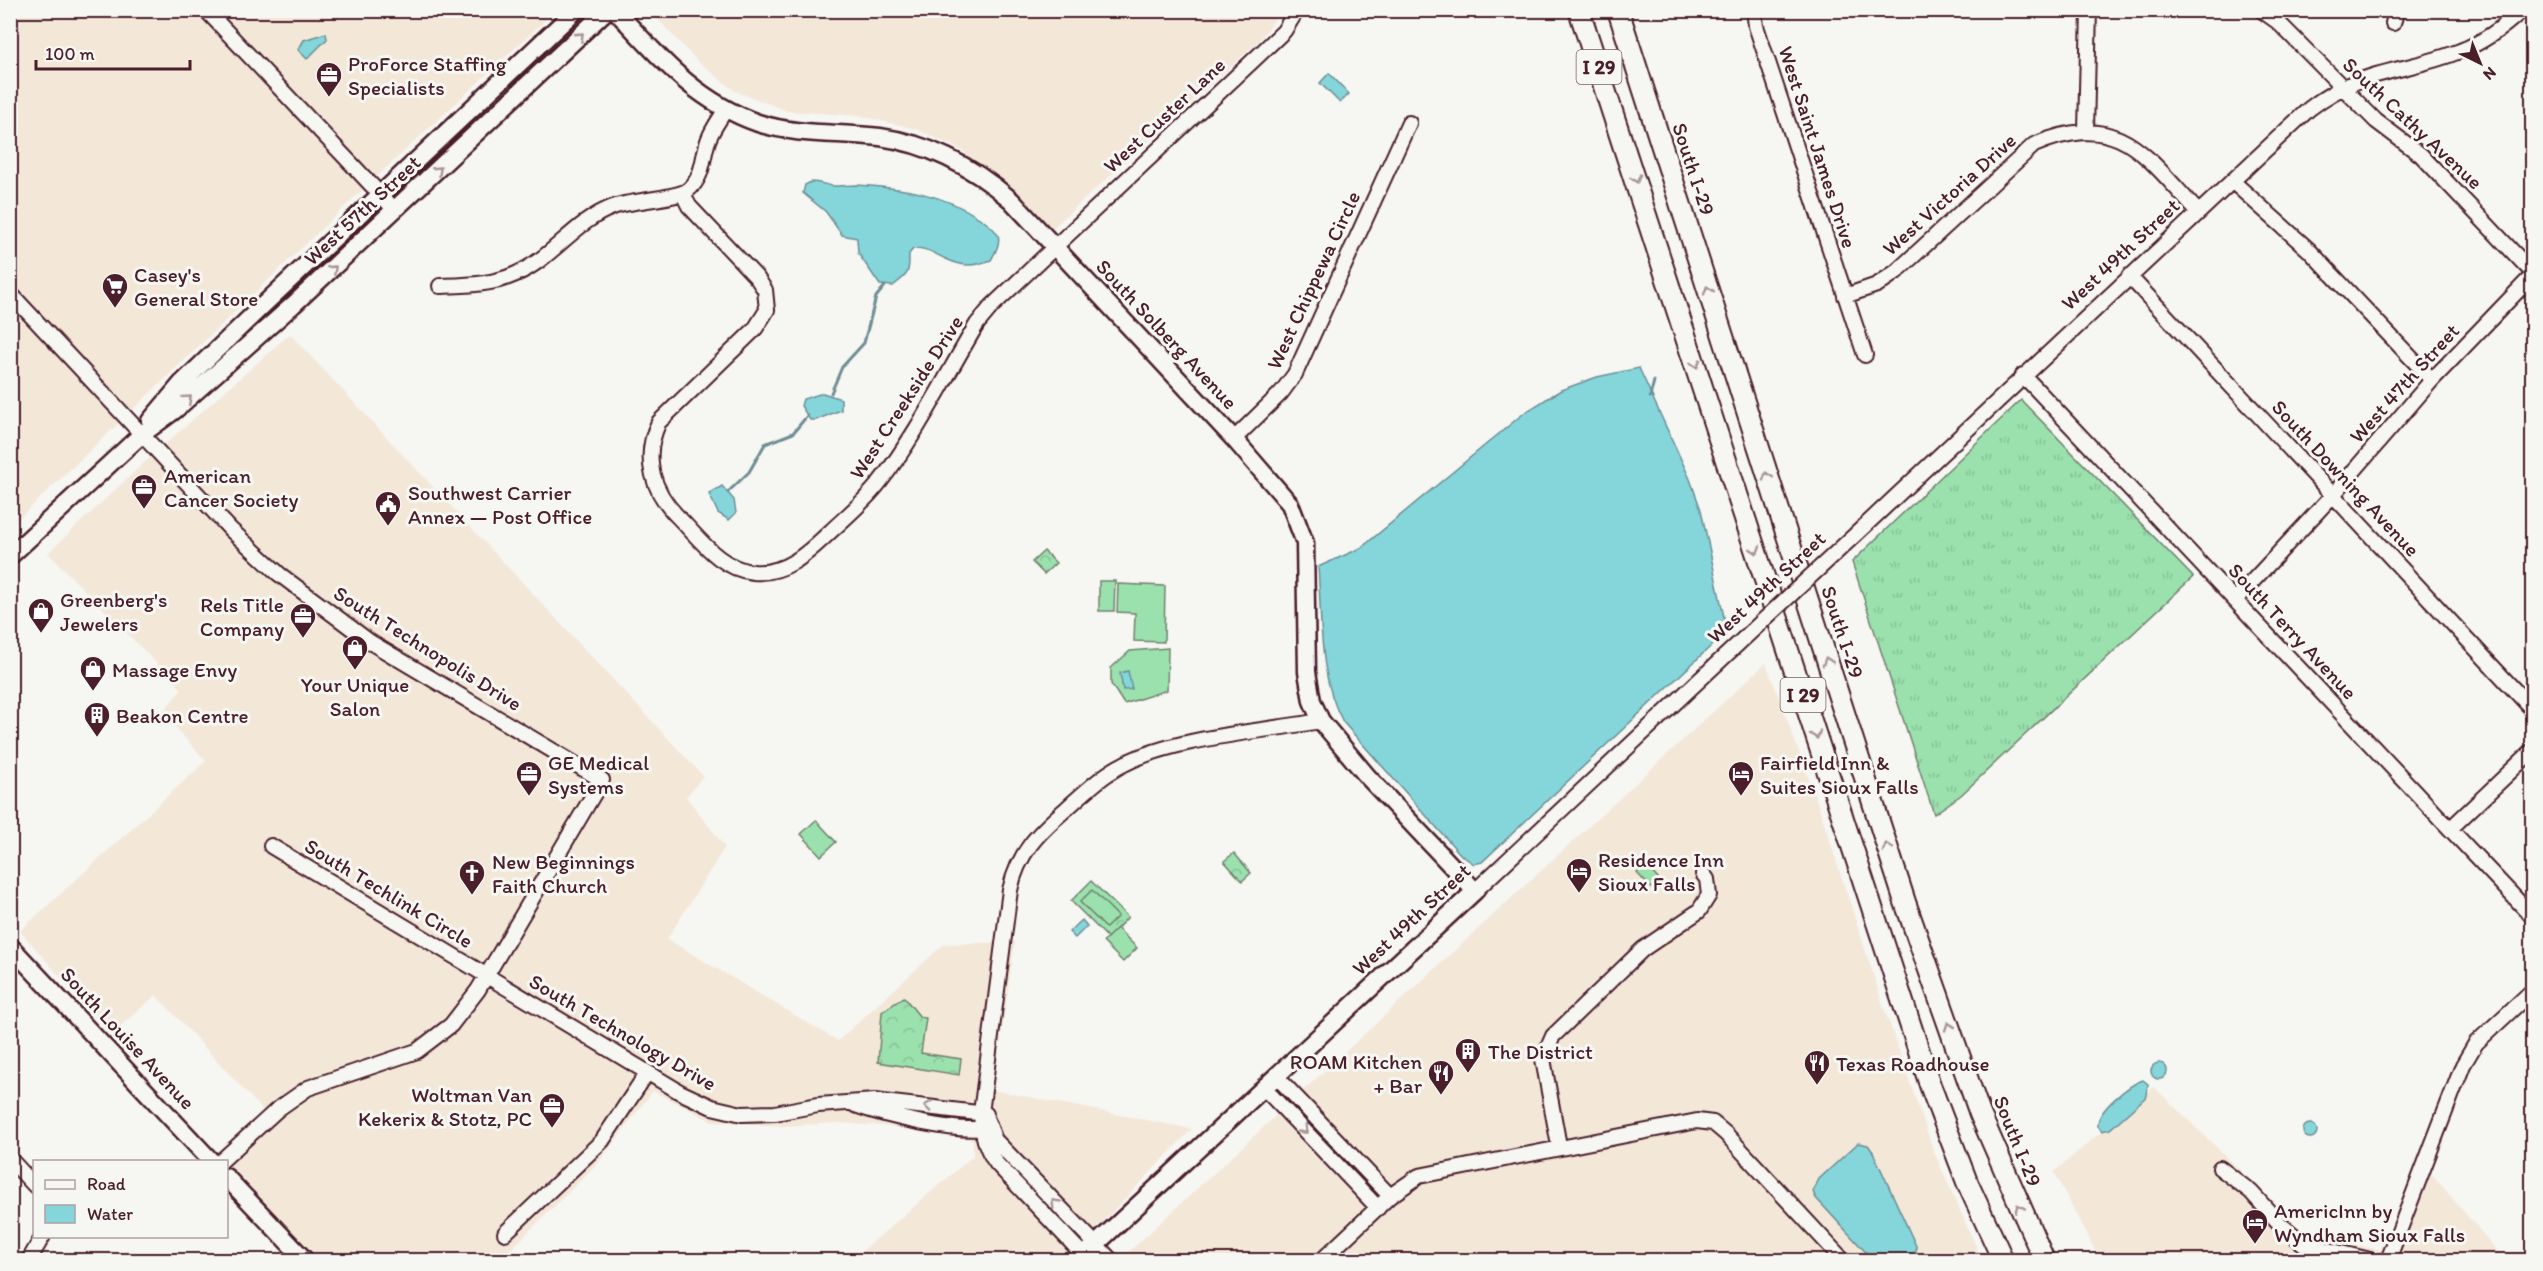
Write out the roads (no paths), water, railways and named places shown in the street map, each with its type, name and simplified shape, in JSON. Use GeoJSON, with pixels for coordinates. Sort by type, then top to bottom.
{"type":"FeatureCollection","features":[{"type":"Feature","properties":{"kind":"highway","name":"I 29"},"geometry":{"type":"LineString","coordinates":[[1579,10],[1930,1085],[1967,1182],[2003,1260]]}},
{"type":"Feature","properties":{"kind":"highway","name":"South I-29"},"geometry":{"type":"LineString","coordinates":[[1618,10],[1905,902],[1983,1123],[2044,1260]]}},
{"type":"Feature","properties":{"kind":"main road","name":"West 57th Street"},"geometry":{"type":"LineString","coordinates":[[141,435],[157,411],[182,383],[576,10]]}},
{"type":"Feature","properties":{"kind":"main road","name":"West 57th Street"},"geometry":{"type":"LineString","coordinates":[[10,556],[141,435],[217,373],[395,210],[607,10]]}},
{"type":"Feature","properties":{"kind":"main road","name":"South Solberg Avenue"},"geometry":{"type":"LineString","coordinates":[[615,10],[679,78],[726,109],[759,123],[805,134],[879,137],[906,142],[956,161],[1011,200],[1234,439],[1290,504],[1303,533],[1307,561],[1307,672],[1312,702],[1321,721],[1367,776],[1475,891]]}},
{"type":"Feature","properties":{"kind":"main road","name":"West 49th Street"},"geometry":{"type":"LineString","coordinates":[[1087,1255],[1475,891]]}},
{"type":"Feature","properties":{"kind":"main road","name":"South Louise Avenue"},"geometry":{"type":"LineString","coordinates":[[10,945],[211,1160]]}},
{"type":"Feature","properties":{"kind":"main road"},"geometry":{"type":"LineString","coordinates":[[228,1179],[305,1260]]}},
{"type":"Feature","properties":{"kind":"street"},"geometry":{"type":"LineString","coordinates":[[206,10],[395,210]]}},
{"type":"Feature","properties":{"kind":"street","name":"West Custer Lane"},"geometry":{"type":"LineString","coordinates":[[1056,247],[1284,31],[1298,10]]}},
{"type":"Feature","properties":{"kind":"street","name":"West Saint James Drive"},"geometry":{"type":"LineString","coordinates":[[1754,10],[1756,26],[1865,355]]}},
{"type":"Feature","properties":{"kind":"street"},"geometry":{"type":"LineString","coordinates":[[2086,130],[2089,10]]}},
{"type":"Feature","properties":{"kind":"street","name":"South Cathy Avenue"},"geometry":{"type":"LineString","coordinates":[[2261,10],[2278,22],[2376,121],[2421,155],[2532,272]]}},
{"type":"Feature","properties":{"kind":"street","name":"West 49th Street"},"geometry":{"type":"LineString","coordinates":[[1475,891],[2023,375],[2310,109],[2342,86],[2380,72],[2461,51],[2496,33],[2522,10]]}},
{"type":"Feature","properties":{"kind":"street"},"geometry":{"type":"LineString","coordinates":[[440,286],[483,284],[507,278],[537,262],[580,226],[602,212],[634,201],[683,194],[697,180],[709,138],[726,109]]}},
{"type":"Feature","properties":{"kind":"street","name":"West Chippewa Circle"},"geometry":{"type":"LineString","coordinates":[[1234,439],[1281,393],[1295,374],[1409,123]]}},
{"type":"Feature","properties":{"kind":"street","name":"West Victoria Drive"},"geometry":{"type":"LineString","coordinates":[[1845,296],[1877,285],[1896,272],[2034,145],[2059,135],[2086,130],[2122,140],[2143,154],[2198,212]]}},
{"type":"Feature","properties":{"kind":"street"},"geometry":{"type":"LineString","coordinates":[[2232,181],[2309,250],[2433,380]]}},
{"type":"Feature","properties":{"kind":"street","name":"West Creekside Drive"},"geometry":{"type":"LineString","coordinates":[[683,194],[689,206],[762,285],[767,310],[755,329],[659,422],[651,441],[651,472],[661,498],[714,555],[733,567],[752,572],[778,570],[799,560],[864,500],[896,458],[977,324],[997,301],[1056,247]]}},
{"type":"Feature","properties":{"kind":"street","name":"South Downing Avenue"},"geometry":{"type":"LineString","coordinates":[[2129,276],[2532,709]]}},
{"type":"Feature","properties":{"kind":"street","name":"West 47th Street"},"geometry":{"type":"LineString","coordinates":[[2235,600],[2333,495],[2433,380],[2532,276]]}},
{"type":"Feature","properties":{"kind":"street","name":"South Technopolis Drive"},"geometry":{"type":"LineString","coordinates":[[10,293],[237,536],[304,594],[370,642],[602,780],[486,976]]}},
{"type":"Feature","properties":{"kind":"street","name":"South Terry Avenue"},"geometry":{"type":"LineString","coordinates":[[2023,375],[2532,916]]}},
{"type":"Feature","properties":{"kind":"street"},"geometry":{"type":"LineString","coordinates":[[1111,1260],[1087,1255],[997,1164],[986,1147],[984,1117],[1010,890],[1017,864],[1031,841],[1098,782],[1130,760],[1186,744],[1321,721]]}},
{"type":"Feature","properties":{"kind":"street"},"geometry":{"type":"LineString","coordinates":[[2450,829],[2532,752]]}},
{"type":"Feature","properties":{"kind":"street","name":"South Techlink Circle"},"geometry":{"type":"LineString","coordinates":[[271,846],[486,976]]}},
{"type":"Feature","properties":{"kind":"street"},"geometry":{"type":"LineString","coordinates":[[1559,1146],[1543,1059],[1545,1050],[1554,1036],[1643,949],[1699,911],[1709,895],[1707,879],[1703,874]]}},
{"type":"Feature","properties":{"kind":"street"},"geometry":{"type":"LineString","coordinates":[[221,1160],[278,1109],[308,1088],[403,1057],[432,1041],[451,1025],[469,1003],[486,976]]}},
{"type":"Feature","properties":{"kind":"street","name":"South Technology Drive"},"geometry":{"type":"LineString","coordinates":[[486,976],[698,1102],[727,1112],[758,1114],[818,1105],[888,1101],[984,1117]]}},
{"type":"Feature","properties":{"kind":"street"},"geometry":{"type":"LineString","coordinates":[[2388,1260],[2463,1065],[2476,1043],[2532,991]]}},
{"type":"Feature","properties":{"kind":"street"},"geometry":{"type":"LineString","coordinates":[[505,1233],[602,1142],[647,1073]]}},
{"type":"Feature","properties":{"kind":"street"},"geometry":{"type":"LineString","coordinates":[[1276,1076],[1390,1196]]}},
{"type":"Feature","properties":{"kind":"street"},"geometry":{"type":"LineString","coordinates":[[1264,1088],[1378,1208]]}},
{"type":"Feature","properties":{"kind":"street"},"geometry":{"type":"LineString","coordinates":[[1322,1260],[1390,1196],[1419,1176],[1559,1146],[1697,1121],[1713,1123],[1843,1260]]}},
{"type":"Feature","properties":{"kind":"street"},"geometry":{"type":"LineString","coordinates":[[10,1159],[33,1184]]}},
{"type":"Feature","properties":{"kind":"street"},"geometry":{"type":"LineString","coordinates":[[2220,1168],[2251,1192],[2280,1224],[2304,1244],[2370,1260]]}},
{"type":"Feature","properties":{"kind":"street"},"geometry":{"type":"LineString","coordinates":[[29,1260],[42,1238]]}},
{"type":"Feature","properties":{"kind":"water"},"geometry":{"type":"Polygon","coordinates":[[[326,33],[327,39],[307,59],[298,50],[304,40],[326,33]]]}},
{"type":"Feature","properties":{"kind":"water"},"geometry":{"type":"Polygon","coordinates":[[[1329,73],[1349,94],[1340,103],[1320,83],[1329,73]]]}},
{"type":"Feature","properties":{"kind":"water"},"geometry":{"type":"Polygon","coordinates":[[[811,182],[834,186],[857,185],[906,190],[952,203],[967,210],[993,228],[998,236],[998,246],[991,260],[965,265],[929,251],[913,249],[909,254],[906,275],[893,286],[880,285],[858,253],[857,238],[842,235],[826,212],[803,193],[805,185],[811,182]]]}},
{"type":"Feature","properties":{"kind":"water"},"geometry":{"type":"Polygon","coordinates":[[[1639,368],[1690,479],[1701,510],[1727,631],[1482,862],[1474,864],[1461,855],[1343,722],[1335,705],[1325,667],[1318,567],[1361,548],[1524,413],[1561,390],[1597,377],[1639,368]]]}},
{"type":"Feature","properties":{"kind":"water"},"geometry":{"type":"Polygon","coordinates":[[[823,393],[841,399],[841,410],[816,420],[810,420],[801,406],[803,399],[823,393]]]}},
{"type":"Feature","properties":{"kind":"water"},"geometry":{"type":"Polygon","coordinates":[[[722,486],[734,500],[736,513],[729,520],[718,513],[709,494],[722,486]]]}},
{"type":"Feature","properties":{"kind":"water"},"geometry":{"type":"Polygon","coordinates":[[[1128,671],[1132,689],[1123,690],[1120,673],[1128,671]]]}},
{"type":"Feature","properties":{"kind":"water"},"geometry":{"type":"Polygon","coordinates":[[[1082,920],[1087,926],[1075,938],[1069,932],[1082,920]]]}},
{"type":"Feature","properties":{"kind":"water"},"geometry":{"type":"Polygon","coordinates":[[[2159,1063],[2165,1065],[2167,1071],[2165,1077],[2159,1079],[2153,1077],[2151,1071],[2153,1065],[2159,1063]]]}},
{"type":"Feature","properties":{"kind":"water"},"geometry":{"type":"Polygon","coordinates":[[[2143,1080],[2148,1084],[2147,1096],[2110,1129],[2102,1131],[2098,1126],[2102,1113],[2123,1092],[2143,1080]]]}},
{"type":"Feature","properties":{"kind":"water"},"geometry":{"type":"Polygon","coordinates":[[[2310,1124],[2315,1126],[2317,1131],[2315,1136],[2310,1138],[2305,1136],[2303,1131],[2305,1126],[2310,1124]]]}},
{"type":"Feature","properties":{"kind":"water"},"geometry":{"type":"Polygon","coordinates":[[[1858,1143],[1868,1145],[1873,1152],[1916,1246],[1916,1252],[1908,1260],[1873,1260],[1815,1197],[1813,1191],[1819,1179],[1858,1143]]]}},
{"type":"Feature","properties":{"kind":"waterway"},"geometry":{"type":"LineString","coordinates":[[831,393],[842,367],[864,343],[876,297],[885,286]]}},
{"type":"Feature","properties":{"kind":"waterway"},"geometry":{"type":"LineString","coordinates":[[1650,397],[1654,381]]}},
{"type":"Feature","properties":{"kind":"waterway"},"geometry":{"type":"LineString","coordinates":[[728,492],[749,472],[765,444],[793,433],[807,416]]}},
{"type":"Feature","properties":{"kind":"place","name":"ProForce Staffing Specialists"},"geometry":{"type":"Point","coordinates":[329,98]}},
{"type":"Feature","properties":{"kind":"place","name":"Casey's General Store"},"geometry":{"type":"Point","coordinates":[115,309]}},
{"type":"Feature","properties":{"kind":"place","name":"American Cancer Society"},"geometry":{"type":"Point","coordinates":[144,510]}},
{"type":"Feature","properties":{"kind":"place","name":"Southwest Carrier Annex — Post Office"},"geometry":{"type":"Point","coordinates":[388,527]}},
{"type":"Feature","properties":{"kind":"place","name":"Greenberg's Jewelers"},"geometry":{"type":"Point","coordinates":[41,634]}},
{"type":"Feature","properties":{"kind":"place","name":"Rels Title Company"},"geometry":{"type":"Point","coordinates":[303,639]}},
{"type":"Feature","properties":{"kind":"place","name":"Your Unique Salon"},"geometry":{"type":"Point","coordinates":[355,671]}},
{"type":"Feature","properties":{"kind":"place","name":"Massage Envy"},"geometry":{"type":"Point","coordinates":[93,692]}},
{"type":"Feature","properties":{"kind":"place","name":"Beakon Centre"},"geometry":{"type":"Point","coordinates":[97,738]}},
{"type":"Feature","properties":{"kind":"place","name":"GE Medical Systems"},"geometry":{"type":"Point","coordinates":[529,797]}},
{"type":"Feature","properties":{"kind":"place","name":"Fairfield Inn & Suites Sioux Falls"},"geometry":{"type":"Point","coordinates":[1741,797]}},
{"type":"Feature","properties":{"kind":"place","name":"Residence Inn Sioux Falls"},"geometry":{"type":"Point","coordinates":[1579,894]}},
{"type":"Feature","properties":{"kind":"place","name":"New Beginnings Faith Church"},"geometry":{"type":"Point","coordinates":[472,896]}},
{"type":"Feature","properties":{"kind":"place","name":"The District"},"geometry":{"type":"Point","coordinates":[1468,1074]}},
{"type":"Feature","properties":{"kind":"place","name":"Texas Roadhouse"},"geometry":{"type":"Point","coordinates":[1817,1086]}},
{"type":"Feature","properties":{"kind":"place","name":"ROAM Kitchen + Bar"},"geometry":{"type":"Point","coordinates":[1441,1096]}},
{"type":"Feature","properties":{"kind":"place","name":"Woltman Van Kekerix & Stotz, PC"},"geometry":{"type":"Point","coordinates":[552,1129]}},
{"type":"Feature","properties":{"kind":"place","name":"AmericInn by Wyndham Sioux Falls"},"geometry":{"type":"Point","coordinates":[2255,1245]}}]}
